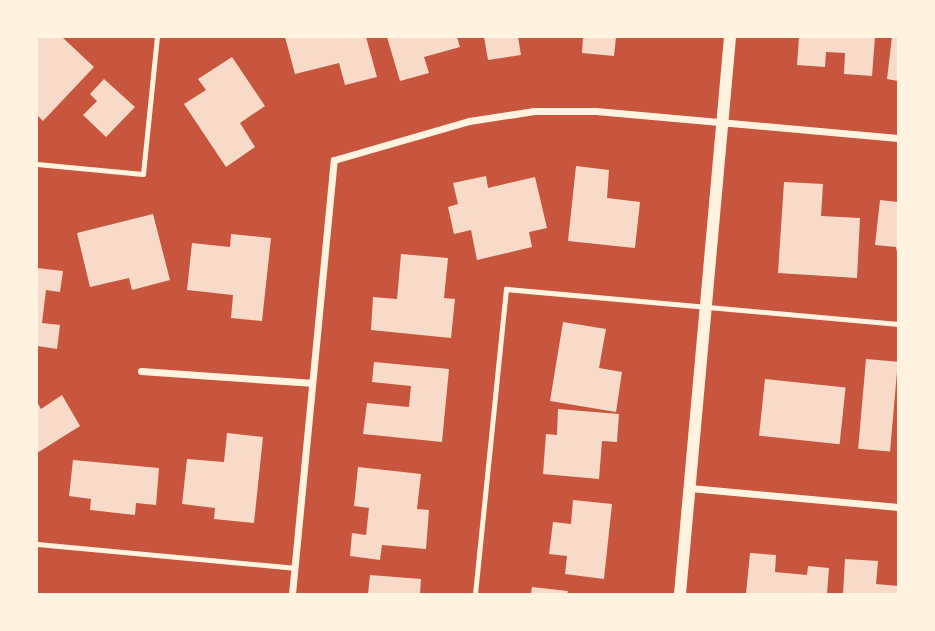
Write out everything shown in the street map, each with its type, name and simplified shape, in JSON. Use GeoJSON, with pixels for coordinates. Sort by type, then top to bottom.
{"type":"FeatureCollection","features":[{"type":"Feature","properties":{"kind":"street"},"geometry":{"type":"LineString","coordinates":[[680,594],[730,37]]}},
{"type":"Feature","properties":{"kind":"street"},"geometry":{"type":"LineString","coordinates":[[292,594],[334,160],[470,121],[534,111],[723,122],[898,138]]}},
{"type":"Feature","properties":{"kind":"street"},"geometry":{"type":"LineString","coordinates":[[141,371],[311,383]]}},
{"type":"Feature","properties":{"kind":"street"},"geometry":{"type":"LineString","coordinates":[[690,488],[898,507]]}},
{"type":"Feature","properties":{"kind":"lane"},"geometry":{"type":"LineString","coordinates":[[37,163],[143,174],[157,37]]}},
{"type":"Feature","properties":{"kind":"lane"},"geometry":{"type":"LineString","coordinates":[[475,594],[506,289],[898,324]]}},
{"type":"Feature","properties":{"kind":"lane"},"geometry":{"type":"LineString","coordinates":[[37,544],[294,568]]}},
{"type":"Feature","properties":{"kind":"building"},"geometry":{"type":"Polygon","coordinates":[[[37,37],[62,37],[94,67],[43,121],[37,115],[37,37]]]}},
{"type":"Feature","properties":{"kind":"building"},"geometry":{"type":"Polygon","coordinates":[[[285,37],[366,37],[377,77],[345,85],[339,63],[295,74],[285,37]]]}},
{"type":"Feature","properties":{"kind":"building"},"geometry":{"type":"Polygon","coordinates":[[[387,37],[457,37],[460,47],[424,57],[429,73],[400,81],[387,37]]]}},
{"type":"Feature","properties":{"kind":"building"},"geometry":{"type":"Polygon","coordinates":[[[484,37],[518,37],[521,55],[488,60],[484,37]]]}},
{"type":"Feature","properties":{"kind":"building"},"geometry":{"type":"Polygon","coordinates":[[[583,37],[616,37],[614,56],[582,53],[583,37]]]}},
{"type":"Feature","properties":{"kind":"building"},"geometry":{"type":"Polygon","coordinates":[[[799,37],[875,37],[872,76],[844,74],[845,53],[826,52],[825,67],[797,65],[799,37]]]}},
{"type":"Feature","properties":{"kind":"building"},"geometry":{"type":"Polygon","coordinates":[[[892,37],[898,37],[898,81],[887,79],[892,37]]]}},
{"type":"Feature","properties":{"kind":"building"},"geometry":{"type":"Polygon","coordinates":[[[232,57],[265,106],[240,123],[255,147],[226,167],[184,104],[206,90],[198,79],[232,57]]]}},
{"type":"Feature","properties":{"kind":"building"},"geometry":{"type":"Polygon","coordinates":[[[104,79],[135,107],[106,137],[83,115],[97,101],[90,94],[104,79]]]}},
{"type":"Feature","properties":{"kind":"building"},"geometry":{"type":"Polygon","coordinates":[[[576,166],[609,170],[607,198],[640,202],[635,248],[568,241],[576,166]]]}},
{"type":"Feature","properties":{"kind":"building"},"geometry":{"type":"Polygon","coordinates":[[[486,176],[488,188],[535,177],[547,228],[529,232],[532,247],[477,260],[471,230],[454,234],[448,207],[458,204],[453,183],[486,176]]]}},
{"type":"Feature","properties":{"kind":"building"},"geometry":{"type":"Polygon","coordinates":[[[784,182],[823,184],[821,216],[860,218],[857,278],[778,273],[784,182]]]}},
{"type":"Feature","properties":{"kind":"building"},"geometry":{"type":"Polygon","coordinates":[[[880,200],[898,202],[898,258],[896,247],[875,245],[880,200]]]}},
{"type":"Feature","properties":{"kind":"building"},"geometry":{"type":"Polygon","coordinates":[[[153,214],[170,280],[132,290],[129,278],[90,287],[77,233],[153,214]]]}},
{"type":"Feature","properties":{"kind":"building"},"geometry":{"type":"Polygon","coordinates":[[[231,234],[271,238],[262,321],[231,318],[233,295],[187,290],[192,243],[230,247],[231,234]]]}},
{"type":"Feature","properties":{"kind":"building"},"geometry":{"type":"Polygon","coordinates":[[[401,254],[448,258],[444,298],[455,299],[451,338],[371,330],[373,297],[397,299],[401,254]]]}},
{"type":"Feature","properties":{"kind":"building"},"geometry":{"type":"Polygon","coordinates":[[[37,268],[63,271],[60,292],[46,290],[42,323],[60,325],[57,349],[37,346],[37,268]]]}},
{"type":"Feature","properties":{"kind":"building"},"geometry":{"type":"Polygon","coordinates":[[[563,322],[606,329],[599,368],[622,372],[616,412],[550,401],[563,322]]]}},
{"type":"Feature","properties":{"kind":"building"},"geometry":{"type":"Polygon","coordinates":[[[866,359],[898,362],[890,451],[858,449],[866,359]]]}},
{"type":"Feature","properties":{"kind":"building"},"geometry":{"type":"Polygon","coordinates":[[[374,362],[449,369],[442,442],[363,434],[367,403],[409,407],[411,386],[372,382],[374,362]]]}},
{"type":"Feature","properties":{"kind":"building"},"geometry":{"type":"Polygon","coordinates":[[[765,379],[846,387],[840,444],[759,436],[765,379]]]}},
{"type":"Feature","properties":{"kind":"building"},"geometry":{"type":"Polygon","coordinates":[[[62,395],[80,426],[37,453],[37,402],[41,409],[62,395]]]}},
{"type":"Feature","properties":{"kind":"building"},"geometry":{"type":"Polygon","coordinates":[[[558,409],[619,414],[617,442],[602,441],[599,479],[543,474],[546,434],[557,435],[558,409]]]}},
{"type":"Feature","properties":{"kind":"building"},"geometry":{"type":"Polygon","coordinates":[[[227,433],[263,437],[254,523],[214,519],[215,508],[182,504],[187,459],[224,462],[227,433]]]}},
{"type":"Feature","properties":{"kind":"building"},"geometry":{"type":"Polygon","coordinates":[[[73,460],[159,468],[156,505],[136,503],[135,515],[90,510],[91,499],[69,496],[73,460]]]}},
{"type":"Feature","properties":{"kind":"building"},"geometry":{"type":"Polygon","coordinates":[[[358,467],[421,474],[417,509],[429,510],[426,549],[382,545],[380,560],[350,556],[352,533],[366,535],[369,508],[354,506],[358,467]]]}},
{"type":"Feature","properties":{"kind":"building"},"geometry":{"type":"Polygon","coordinates":[[[573,500],[612,504],[604,579],[565,574],[567,556],[549,554],[553,522],[571,524],[573,500]]]}},
{"type":"Feature","properties":{"kind":"building"},"geometry":{"type":"Polygon","coordinates":[[[750,553],[776,555],[775,572],[807,575],[808,566],[829,568],[827,594],[746,594],[750,553]]]}},
{"type":"Feature","properties":{"kind":"building"},"geometry":{"type":"Polygon","coordinates":[[[845,559],[878,561],[876,584],[898,586],[898,594],[843,594],[845,559]]]}},
{"type":"Feature","properties":{"kind":"building"},"geometry":{"type":"Polygon","coordinates":[[[370,575],[421,579],[420,594],[368,594],[370,575]]]}},
{"type":"Feature","properties":{"kind":"building"},"geometry":{"type":"Polygon","coordinates":[[[532,587],[568,591],[567,594],[531,594],[532,587]]]}}]}
